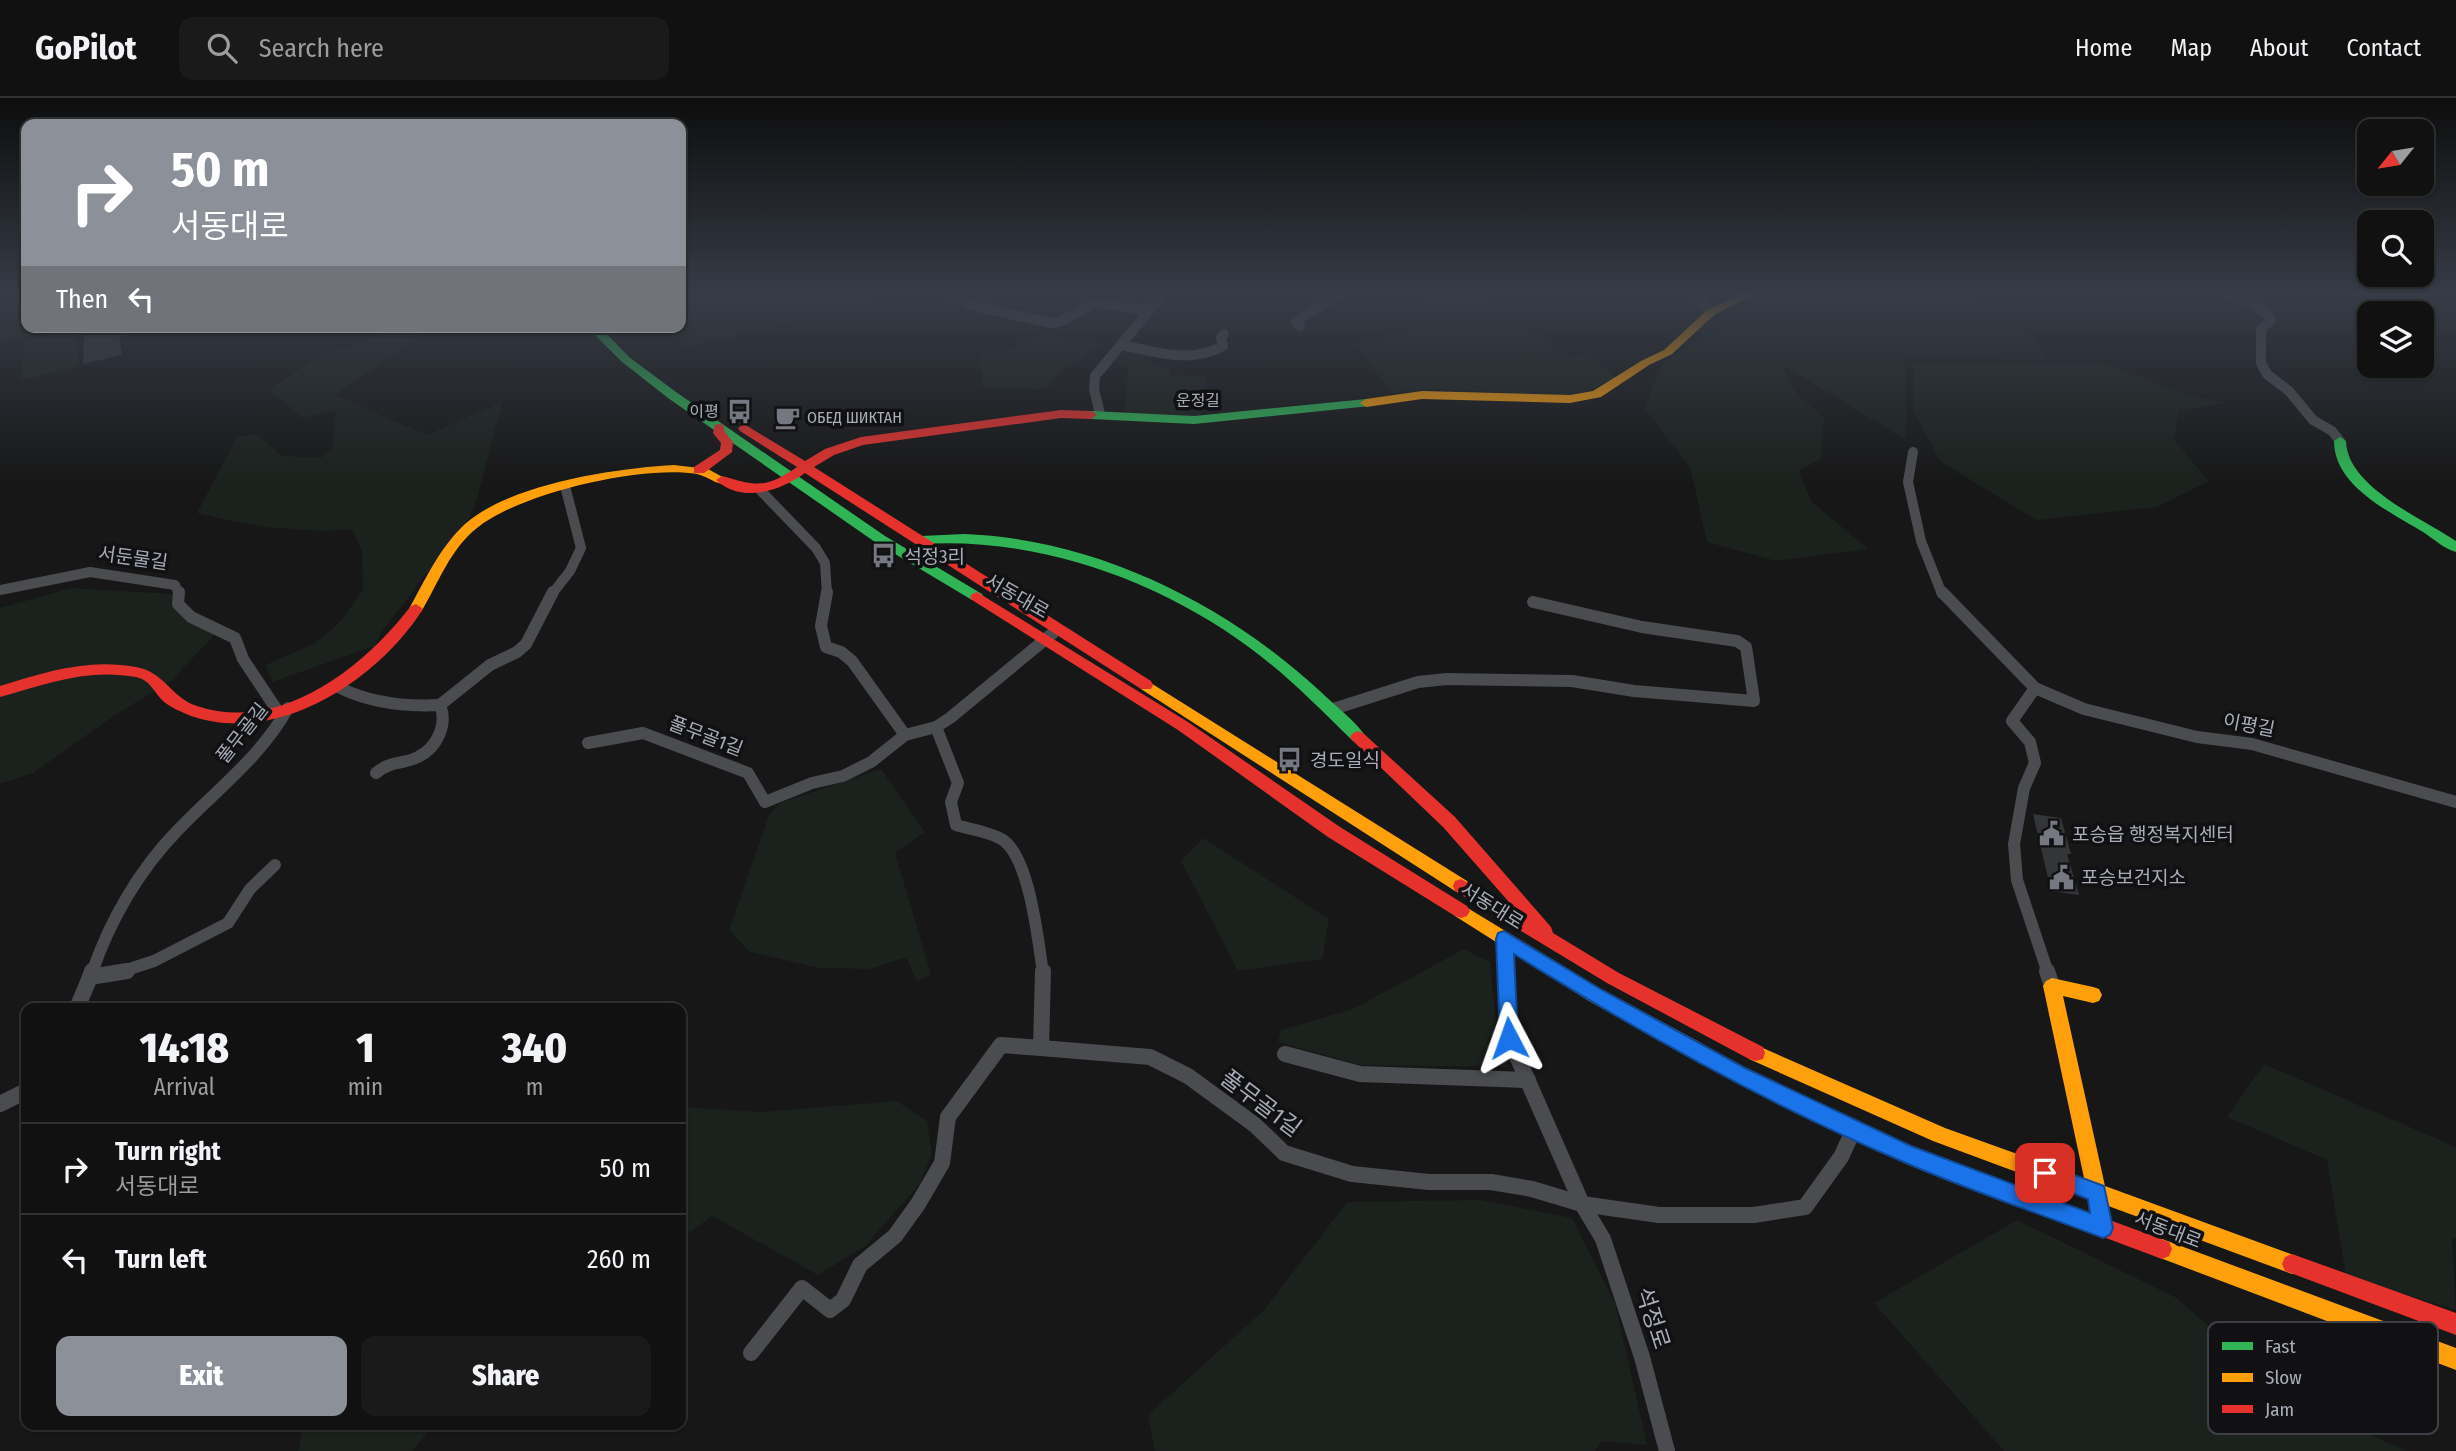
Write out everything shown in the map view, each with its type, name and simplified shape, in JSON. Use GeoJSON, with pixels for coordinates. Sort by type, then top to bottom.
{"type":"FeatureCollection","features":[{"type":"Feature","properties":{"kind":"main road","name":"서동대로"},"geometry":{"type":"LineString","coordinates":[[623,357],[719,427],[921,540],[1334,832],[1595,995],[1727,1067],[1905,1153],[2356,1322]]}},
{"type":"Feature","properties":{"kind":"main road","name":"서동대로"},"geometry":{"type":"LineString","coordinates":[[643,357],[798,472],[880,539],[1118,668],[1613,978],[1775,1063],[1940,1135],[2456,1324]]}},
{"type":"Feature","properties":{"kind":"main road","name":"운정길"},"geometry":{"type":"LineString","coordinates":[[798,472],[830,452],[861,441],[1061,414],[1194,420],[1330,408],[1422,395],[1570,399],[1597,394],[1657,357]]}},
{"type":"Feature","properties":{"kind":"main road"},"geometry":{"type":"LineString","coordinates":[[699,470],[726,452],[727,442],[719,433],[719,427]]}},
{"type":"Feature","properties":{"kind":"main road"},"geometry":{"type":"LineString","coordinates":[[2340,441],[2339,450],[2352,474],[2372,492],[2441,535],[2456,548]]}},
{"type":"Feature","properties":{"kind":"main road","name":"풀무골길"},"geometry":{"type":"LineString","coordinates":[[282,709],[338,687],[381,654],[413,613],[448,552],[466,531],[490,513],[522,498],[565,486],[651,472],[699,470],[745,488],[761,491]]}},
{"type":"Feature","properties":{"kind":"main road"},"geometry":{"type":"LineString","coordinates":[[761,491],[798,472]]}},
{"type":"Feature","properties":{"kind":"main road","name":"서동대로"},"geometry":{"type":"LineString","coordinates":[[921,540],[966,538],[1015,544],[1087,562],[1140,579],[1255,644],[1449,822],[1558,946]]}},
{"type":"Feature","properties":{"kind":"main road"},"geometry":{"type":"LineString","coordinates":[[0,692],[54,675],[84,669],[117,668],[149,676],[170,698],[191,709],[228,717],[282,709]]}},
{"type":"Feature","properties":{"kind":"main road"},"geometry":{"type":"LineString","coordinates":[[2093,995],[2052,986],[2097,1193]]}},
{"type":"Feature","properties":{"kind":"main road","name":"서동대로"},"geometry":{"type":"LineString","coordinates":[[2438,1352],[2456,1359]]}},
{"type":"Feature","properties":{"kind":"street"},"geometry":{"type":"LineString","coordinates":[[1100,414],[1094,389],[1095,376],[1111,357]]}},
{"type":"Feature","properties":{"kind":"street"},"geometry":{"type":"LineString","coordinates":[[2261,357],[2267,374],[2289,391],[2313,420],[2332,430],[2340,441]]}},
{"type":"Feature","properties":{"kind":"street","name":"이평길"},"geometry":{"type":"LineString","coordinates":[[1913,452],[1908,482],[1921,541],[1943,596],[2035,688],[2084,709],[2197,737],[2252,744],[2456,802]]}},
{"type":"Feature","properties":{"kind":"street"},"geometry":{"type":"LineString","coordinates":[[338,687],[348,692],[416,708],[440,705],[490,665],[517,652],[526,644],[549,598],[570,571],[581,548],[565,486]]}},
{"type":"Feature","properties":{"kind":"street"},"geometry":{"type":"LineString","coordinates":[[761,491],[816,548],[825,563],[827,594],[821,626],[826,647],[841,652],[852,660],[905,735]]}},
{"type":"Feature","properties":{"kind":"street","name":"서둔물길"},"geometry":{"type":"LineString","coordinates":[[0,590],[90,572],[175,585],[179,590],[178,604],[191,617],[235,638],[243,659],[282,709]]}},
{"type":"Feature","properties":{"kind":"street"},"geometry":{"type":"LineString","coordinates":[[1330,710],[1418,682],[1447,679],[1572,681],[1634,691],[1754,701],[1746,647],[1737,641],[1642,627],[1533,602]]}},
{"type":"Feature","properties":{"kind":"street","name":"풀무골1길"},"geometry":{"type":"LineString","coordinates":[[588,743],[643,733],[664,740],[748,773],[765,802],[812,783],[842,776],[872,762],[905,735],[936,727],[1053,633]]}},
{"type":"Feature","properties":{"kind":"street"},"geometry":{"type":"LineString","coordinates":[[2035,688],[2012,721],[2030,742],[2035,763],[2024,788],[2014,844],[2017,880],[2052,986]]}},
{"type":"Feature","properties":{"kind":"street"},"geometry":{"type":"LineString","coordinates":[[376,773],[390,763],[418,758],[431,746],[445,724],[440,705]]}},
{"type":"Feature","properties":{"kind":"street","name":"풀무골길"},"geometry":{"type":"LineString","coordinates":[[79,1003],[114,924],[153,858],[177,831],[246,766],[281,721],[282,709]]}},
{"type":"Feature","properties":{"kind":"street"},"geometry":{"type":"LineString","coordinates":[[936,727],[958,783],[951,802],[956,825],[1003,840],[1020,865],[1033,906],[1044,981],[1041,1048]]}},
{"type":"Feature","properties":{"kind":"street"},"geometry":{"type":"LineString","coordinates":[[90,977],[127,971],[154,961],[228,923],[250,889],[275,865]]}},
{"type":"Feature","properties":{"kind":"street"},"geometry":{"type":"LineString","coordinates":[[1504,939],[1509,1038],[1582,1204]]}},
{"type":"Feature","properties":{"kind":"street","name":"풀무골1길"},"geometry":{"type":"LineString","coordinates":[[751,1353],[802,1289],[830,1310],[843,1300],[860,1265],[895,1236],[918,1204],[942,1163],[948,1117],[987,1061],[1002,1045],[1150,1057],[1188,1076],[1255,1125],[1284,1153],[1352,1174],[1429,1182],[1490,1182],[1532,1189],[1582,1204],[1659,1215],[1754,1215],[1805,1207],[1841,1157],[1854,1129]]}},
{"type":"Feature","properties":{"kind":"street"},"geometry":{"type":"LineString","coordinates":[[1285,1054],[1360,1074],[1528,1080]]}},
{"type":"Feature","properties":{"kind":"street"},"geometry":{"type":"LineString","coordinates":[[0,1104],[21,1094]]}},
{"type":"Feature","properties":{"kind":"street"},"geometry":{"type":"LineString","coordinates":[[2097,1193],[2103,1228]]}},
{"type":"Feature","properties":{"kind":"street","name":"석정로"},"geometry":{"type":"LineString","coordinates":[[1582,1204],[1603,1239],[1642,1357],[1667,1451]]}},
{"type":"Feature","properties":{"kind":"shaded area"},"geometry":{"type":"Polygon","coordinates":[[[23,357],[79,357],[79,366],[22,380],[23,357]]]}},
{"type":"Feature","properties":{"kind":"shaded area"},"geometry":{"type":"Polygon","coordinates":[[[318,357],[390,357],[335,395],[427,435],[502,402],[470,517],[380,634],[375,646],[272,682],[266,665],[315,643],[339,623],[363,590],[362,550],[352,530],[273,528],[197,513],[237,437],[257,434],[282,456],[320,458],[333,448],[336,410],[304,418],[269,390],[318,357]]]}},
{"type":"Feature","properties":{"kind":"shaded area"},"geometry":{"type":"Polygon","coordinates":[[[979,357],[1084,357],[1066,365],[1045,390],[983,388],[979,357]]]}},
{"type":"Feature","properties":{"kind":"shaded area"},"geometry":{"type":"Polygon","coordinates":[[[1116,357],[1146,357],[1146,362],[1171,368],[1171,375],[1205,376],[1207,387],[1201,416],[1124,420],[1128,368],[1113,361],[1116,357]]]}},
{"type":"Feature","properties":{"kind":"shaded area"},"geometry":{"type":"Polygon","coordinates":[[[1365,357],[1593,357],[1616,377],[1593,389],[1568,396],[1436,389],[1391,393],[1365,357]]]}},
{"type":"Feature","properties":{"kind":"shaded area"},"geometry":{"type":"Polygon","coordinates":[[[1673,357],[2047,357],[2049,360],[1905,359],[1905,439],[1782,365],[1795,392],[1824,418],[1821,459],[1799,470],[1811,501],[1868,549],[1776,561],[1707,542],[1690,467],[1644,408],[1662,365],[1673,357]]]}},
{"type":"Feature","properties":{"kind":"shaded area"},"geometry":{"type":"Polygon","coordinates":[[[1913,363],[2103,363],[2188,395],[2226,403],[2178,411],[2174,440],[2209,481],[2157,507],[2036,520],[1941,462],[1913,410],[1913,363]]]}},
{"type":"Feature","properties":{"kind":"shaded area"},"geometry":{"type":"Polygon","coordinates":[[[71,588],[173,594],[216,633],[171,681],[115,715],[33,773],[0,784],[0,608],[71,588]]]}},
{"type":"Feature","properties":{"kind":"shaded area"},"geometry":{"type":"Polygon","coordinates":[[[881,769],[925,832],[895,853],[931,975],[917,981],[906,957],[870,969],[820,968],[750,952],[729,930],[769,815],[780,803],[881,769]]]}},
{"type":"Feature","properties":{"kind":"shaded area"},"geometry":{"type":"Polygon","coordinates":[[[1203,838],[1329,919],[1322,959],[1238,971],[1181,861],[1203,838]]]}},
{"type":"Feature","properties":{"kind":"shaded area"},"geometry":{"type":"Polygon","coordinates":[[[1464,949],[1490,962],[1496,1024],[1508,1067],[1361,1065],[1278,1042],[1281,1030],[1353,1009],[1464,949]]]}},
{"type":"Feature","properties":{"kind":"shaded area"},"geometry":{"type":"Polygon","coordinates":[[[2264,1064],[2456,1147],[2456,1239],[2452,1238],[2456,1310],[2346,1276],[2327,1160],[2227,1117],[2264,1064]]]}},
{"type":"Feature","properties":{"kind":"shaded area"},"geometry":{"type":"Polygon","coordinates":[[[897,1101],[927,1121],[932,1153],[920,1184],[865,1246],[818,1275],[712,1216],[686,1235],[686,1107],[761,1112],[897,1101]]]}},
{"type":"Feature","properties":{"kind":"shaded area"},"geometry":{"type":"Polygon","coordinates":[[[1481,1200],[1572,1218],[1615,1303],[1647,1445],[1602,1441],[1595,1451],[1155,1451],[1148,1415],[1264,1310],[1347,1202],[1481,1200]]]}},
{"type":"Feature","properties":{"kind":"shaded area"},"geometry":{"type":"Polygon","coordinates":[[[2017,1220],[2175,1297],[2208,1325],[2208,1434],[2369,1434],[2406,1451],[2004,1451],[1874,1303],[2017,1220]]]}},
{"type":"Feature","properties":{"kind":"shaded area"},"geometry":{"type":"Polygon","coordinates":[[[302,1430],[430,1430],[412,1451],[299,1451],[302,1430]]]}},
{"type":"Feature","properties":{"kind":"building"},"geometry":{"type":"Polygon","coordinates":[[[83,357],[113,357],[83,364],[83,357]]]}},
{"type":"Feature","properties":{"kind":"building"},"geometry":{"type":"Polygon","coordinates":[[[2033,814],[2061,818],[2071,854],[2067,854],[2079,895],[2051,891],[2033,814]]]}},
{"type":"Feature","properties":{"kind":"traffic: fast"},"geometry":{"type":"LineString","coordinates":[[623,357],[672,395],[880,539],[977,597]]}},
{"type":"Feature","properties":{"kind":"traffic: fast"},"geometry":{"type":"LineString","coordinates":[[1091,415],[1194,420],[1366,403]]}},
{"type":"Feature","properties":{"kind":"traffic: fast"},"geometry":{"type":"LineString","coordinates":[[2340,441],[2342,457],[2360,483],[2456,548]]}},
{"type":"Feature","properties":{"kind":"traffic: fast"},"geometry":{"type":"LineString","coordinates":[[921,540],[1006,542],[1069,556],[1136,579],[1201,609],[1255,644],[1295,677],[1358,737]]}},
{"type":"Feature","properties":{"kind":"traffic: slow"},"geometry":{"type":"LineString","coordinates":[[1366,403],[1422,395],[1570,399],[1597,394],[1657,357]]}},
{"type":"Feature","properties":{"kind":"traffic: slow"},"geometry":{"type":"LineString","coordinates":[[416,609],[441,564],[463,534],[491,513],[517,501],[580,482],[646,470],[697,470],[722,480]]}},
{"type":"Feature","properties":{"kind":"traffic: slow"},"geometry":{"type":"LineString","coordinates":[[1146,685],[1461,886]]}},
{"type":"Feature","properties":{"kind":"traffic: slow"},"geometry":{"type":"LineString","coordinates":[[1461,911],[1595,995],[1694,1049]]}},
{"type":"Feature","properties":{"kind":"traffic: slow"},"geometry":{"type":"LineString","coordinates":[[2093,995],[2052,986],[2097,1193]]}},
{"type":"Feature","properties":{"kind":"traffic: slow"},"geometry":{"type":"LineString","coordinates":[[1756,1053],[1940,1135],[2292,1264]]}},
{"type":"Feature","properties":{"kind":"traffic: slow"},"geometry":{"type":"LineString","coordinates":[[2162,1249],[2357,1322]]}},
{"type":"Feature","properties":{"kind":"traffic: slow"},"geometry":{"type":"LineString","coordinates":[[2438,1352],[2456,1359]]}},
{"type":"Feature","properties":{"kind":"traffic: jam"},"geometry":{"type":"LineString","coordinates":[[722,480],[739,487],[766,489],[788,479],[829,452],[861,441],[1061,414],[1091,415]]}},
{"type":"Feature","properties":{"kind":"traffic: jam"},"geometry":{"type":"LineString","coordinates":[[699,470],[726,452],[727,442],[719,433],[719,428]]}},
{"type":"Feature","properties":{"kind":"traffic: jam"},"geometry":{"type":"LineString","coordinates":[[744,428],[1146,685]]}},
{"type":"Feature","properties":{"kind":"traffic: jam"},"geometry":{"type":"LineString","coordinates":[[977,597],[1183,726],[1334,832],[1461,911]]}},
{"type":"Feature","properties":{"kind":"traffic: jam"},"geometry":{"type":"LineString","coordinates":[[0,692],[74,671],[120,670],[151,677],[172,699],[197,712],[228,717],[260,716],[291,708],[349,677],[398,633],[416,609]]}},
{"type":"Feature","properties":{"kind":"traffic: jam"},"geometry":{"type":"LineString","coordinates":[[1358,737],[1449,822],[1545,932]]}},
{"type":"Feature","properties":{"kind":"traffic: jam"},"geometry":{"type":"LineString","coordinates":[[1461,886],[1613,978],[1756,1053]]}},
{"type":"Feature","properties":{"kind":"traffic: jam"},"geometry":{"type":"LineString","coordinates":[[1694,1049],[1739,1074],[1905,1153],[2162,1249]]}},
{"type":"Feature","properties":{"kind":"traffic: jam"},"geometry":{"type":"LineString","coordinates":[[2292,1264],[2456,1324]]}},
{"type":"Feature","properties":{"kind":"place","name":"이평"},"geometry":{"type":"Point","coordinates":[739,411]}},
{"type":"Feature","properties":{"kind":"place","name":"ОБЕД ШИКТАН"},"geometry":{"type":"Point","coordinates":[787,417]}},
{"type":"Feature","properties":{"kind":"place","name":"석정3리"},"geometry":{"type":"Point","coordinates":[884,556]}},
{"type":"Feature","properties":{"kind":"place","name":"경도일식"},"geometry":{"type":"Point","coordinates":[1290,760]}},
{"type":"Feature","properties":{"kind":"place","name":"포승읍 행정복지센터"},"geometry":{"type":"Point","coordinates":[2052,834]}},
{"type":"Feature","properties":{"kind":"place","name":"포승보건지소"},"geometry":{"type":"Point","coordinates":[2061,877]}},
{"type":"Feature","properties":{"kind":"route"},"geometry":{"type":"LineString","coordinates":[[1509,1038],[1504,939],[1595,995],[1739,1074],[1905,1153],[2103,1228],[2097,1193],[2045,1173]]}}]}
